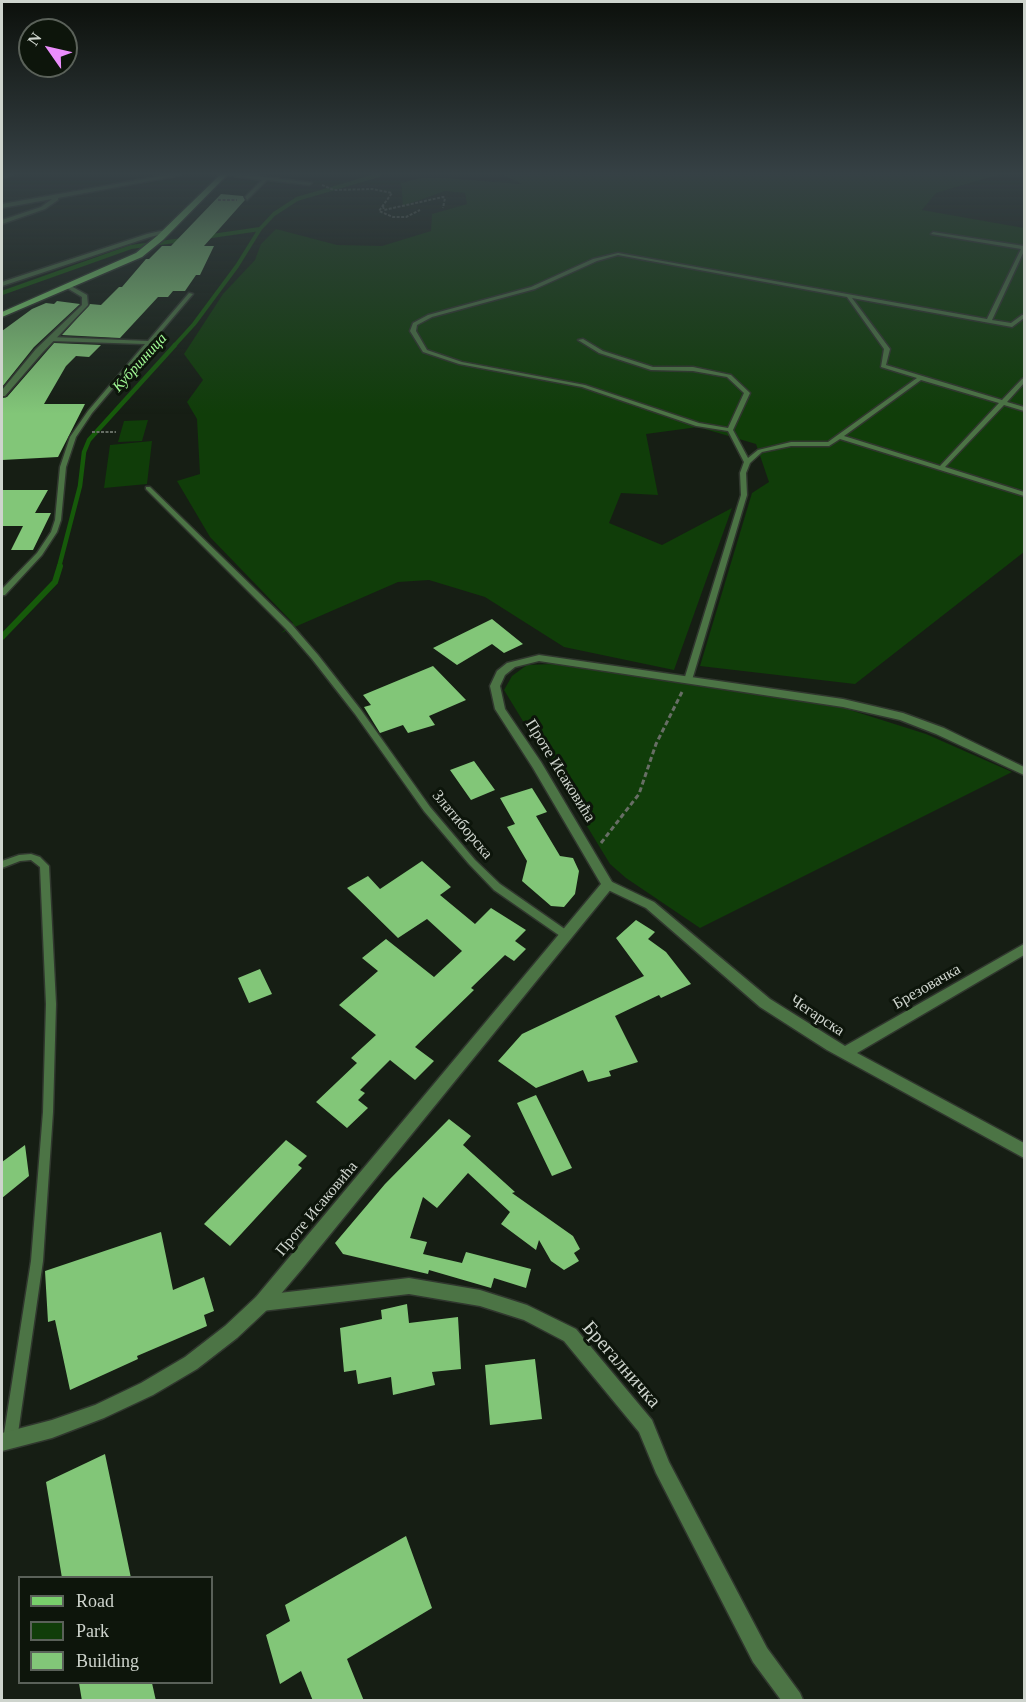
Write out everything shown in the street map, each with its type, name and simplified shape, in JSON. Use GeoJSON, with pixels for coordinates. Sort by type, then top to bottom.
{"type":"FeatureCollection","features":[{"type":"Feature","properties":{"kind":"main road"},"geometry":{"type":"LineString","coordinates":[[2,315],[138,254]]}},
{"type":"Feature","properties":{"kind":"street"},"geometry":{"type":"LineString","coordinates":[[2,284],[90,254]]}},
{"type":"Feature","properties":{"kind":"street"},"geometry":{"type":"LineString","coordinates":[[2,394],[85,305],[85,296],[69,287]]}},
{"type":"Feature","properties":{"kind":"street","name":"Проте Исаковића"},"geometry":{"type":"LineString","coordinates":[[6,1441],[52,1429],[98,1412],[147,1389],[191,1363],[231,1332],[262,1303],[608,885],[537,765],[500,709],[495,686],[501,673],[511,665],[539,658],[843,703],[903,717],[940,730],[1024,771]]}},
{"type":"Feature","properties":{"kind":"street","name":"Чегарска"},"geometry":{"type":"LineString","coordinates":[[608,885],[650,905],[765,1003],[845,1053],[1024,1151]]}},
{"type":"Feature","properties":{"kind":"street","name":"Брезовачка"},"geometry":{"type":"LineString","coordinates":[[845,1053],[1024,949]]}},
{"type":"Feature","properties":{"kind":"street","name":"Брегалничка"},"geometry":{"type":"LineString","coordinates":[[262,1303],[409,1286],[480,1298],[527,1313],[570,1335],[646,1426],[662,1467],[760,1655],[793,1701]]}},
{"type":"Feature","properties":{"kind":"lane"},"geometry":{"type":"LineString","coordinates":[[616,254],[595,260],[533,288],[430,316],[415,324],[413,332],[425,351],[461,363],[583,386],[698,425],[730,430]]}},
{"type":"Feature","properties":{"kind":"lane"},"geometry":{"type":"LineString","coordinates":[[620,254],[1012,325],[1024,316]]}},
{"type":"Feature","properties":{"kind":"lane"},"geometry":{"type":"LineString","coordinates":[[988,321],[1021,254]]}},
{"type":"Feature","properties":{"kind":"lane"},"geometry":{"type":"LineString","coordinates":[[2,593],[40,554],[54,532],[58,520],[63,467],[72,437],[90,412],[191,294]]}},
{"type":"Feature","properties":{"kind":"lane"},"geometry":{"type":"LineString","coordinates":[[849,297],[886,349],[883,366],[919,379],[1024,409]]}},
{"type":"Feature","properties":{"kind":"lane"},"geometry":{"type":"LineString","coordinates":[[51,339],[148,343]]}},
{"type":"Feature","properties":{"kind":"lane"},"geometry":{"type":"LineString","coordinates":[[580,340],[601,352],[653,369],[693,369],[729,376],[747,393],[730,430]]}},
{"type":"Feature","properties":{"kind":"lane"},"geometry":{"type":"LineString","coordinates":[[688,680],[744,495],[743,473],[747,462],[760,451],[791,444],[829,444],[919,379]]}},
{"type":"Feature","properties":{"kind":"lane"},"geometry":{"type":"LineString","coordinates":[[941,468],[1024,380]]}},
{"type":"Feature","properties":{"kind":"lane"},"geometry":{"type":"LineString","coordinates":[[730,430],[747,462]]}},
{"type":"Feature","properties":{"kind":"lane"},"geometry":{"type":"LineString","coordinates":[[840,437],[1024,492]]}},
{"type":"Feature","properties":{"kind":"lane","name":"Златиборска"},"geometry":{"type":"LineString","coordinates":[[148,488],[289,627],[358,712],[427,809],[472,862],[497,887],[566,935]]}},
{"type":"Feature","properties":{"kind":"lane"},"geometry":{"type":"LineString","coordinates":[[2,865],[26,856],[37,859],[44,866],[51,1004],[48,1112],[37,1260],[6,1441]]}},
{"type":"Feature","properties":{"kind":"path"},"geometry":{"type":"LineString","coordinates":[[105,432],[116,432]]}},
{"type":"Feature","properties":{"kind":"path"},"geometry":{"type":"LineString","coordinates":[[590,854],[614,829],[639,794],[656,744],[688,680]]}},
{"type":"Feature","properties":{"kind":"green space"},"geometry":{"type":"Polygon","coordinates":[[[257,254],[1024,254],[1024,552],[855,684],[700,666],[752,493],[769,482],[756,444],[698,427],[646,434],[658,495],[621,493],[609,523],[662,545],[732,508],[674,670],[564,647],[485,597],[429,580],[398,582],[281,633],[293,623],[210,537],[177,481],[200,474],[197,419],[187,402],[203,380],[184,354],[223,294],[255,260],[257,254]]]}},
{"type":"Feature","properties":{"kind":"green space"},"geometry":{"type":"Polygon","coordinates":[[[148,420],[142,441],[118,442],[124,421],[148,420]]]}},
{"type":"Feature","properties":{"kind":"green space"},"geometry":{"type":"Polygon","coordinates":[[[152,441],[147,484],[104,488],[110,445],[152,441]]]}},
{"type":"Feature","properties":{"kind":"green space"},"geometry":{"type":"Polygon","coordinates":[[[553,664],[844,708],[926,734],[1012,772],[700,928],[626,878],[610,864],[504,690],[512,676],[527,665],[553,664]]]}},
{"type":"Feature","properties":{"kind":"building"},"geometry":{"type":"Polygon","coordinates":[[[154,254],[210,254],[200,275],[196,275],[185,291],[173,291],[168,297],[158,297],[120,338],[62,335],[90,304],[101,305],[119,287],[122,287],[146,259],[154,254]]]}},
{"type":"Feature","properties":{"kind":"building"},"geometry":{"type":"Polygon","coordinates":[[[57,301],[80,304],[34,347],[2,387],[2,331],[32,309],[46,303],[54,304],[57,301]]]}},
{"type":"Feature","properties":{"kind":"building"},"geometry":{"type":"Polygon","coordinates":[[[54,343],[101,345],[89,357],[76,356],[66,366],[44,404],[85,404],[58,457],[2,460],[2,398],[7,397],[54,343]]]}},
{"type":"Feature","properties":{"kind":"building"},"geometry":{"type":"Polygon","coordinates":[[[2,490],[48,490],[35,513],[51,513],[33,550],[11,550],[23,526],[2,526],[2,490]]]}},
{"type":"Feature","properties":{"kind":"building"},"geometry":{"type":"Polygon","coordinates":[[[492,619],[523,644],[504,653],[492,644],[457,665],[433,648],[492,619]]]}},
{"type":"Feature","properties":{"kind":"building"},"geometry":{"type":"Polygon","coordinates":[[[433,666],[466,700],[429,716],[435,725],[408,733],[403,725],[380,733],[364,707],[371,705],[363,695],[433,666]]]}},
{"type":"Feature","properties":{"kind":"building"},"geometry":{"type":"Polygon","coordinates":[[[474,761],[495,790],[471,800],[450,770],[474,761]]]}},
{"type":"Feature","properties":{"kind":"building"},"geometry":{"type":"Polygon","coordinates":[[[532,788],[547,812],[536,816],[560,856],[573,858],[579,871],[575,894],[564,907],[551,906],[522,881],[527,861],[507,827],[515,824],[500,798],[532,788]]]}},
{"type":"Feature","properties":{"kind":"building"},"geometry":{"type":"Polygon","coordinates":[[[422,861],[451,887],[440,895],[475,924],[491,908],[526,930],[515,941],[526,949],[514,961],[505,955],[471,988],[474,990],[415,1047],[434,1061],[415,1080],[390,1060],[360,1090],[365,1093],[358,1100],[368,1108],[347,1128],[316,1102],[357,1063],[351,1058],[376,1035],[339,1005],[378,971],[362,958],[386,939],[434,977],[462,951],[427,919],[398,938],[347,888],[368,876],[380,889],[422,861]]]}},
{"type":"Feature","properties":{"kind":"building"},"geometry":{"type":"Polygon","coordinates":[[[636,920],[655,932],[648,939],[666,952],[691,984],[661,998],[659,995],[615,1016],[638,1062],[609,1071],[611,1076],[588,1082],[583,1070],[536,1088],[498,1061],[522,1034],[644,976],[616,938],[636,920]]]}},
{"type":"Feature","properties":{"kind":"building"},"geometry":{"type":"Polygon","coordinates":[[[260,969],[272,994],[249,1003],[238,978],[260,969]]]}},
{"type":"Feature","properties":{"kind":"building"},"geometry":{"type":"Polygon","coordinates":[[[536,1095],[572,1168],[552,1176],[517,1103],[536,1095]]]}},
{"type":"Feature","properties":{"kind":"building"},"geometry":{"type":"Polygon","coordinates":[[[449,1119],[471,1136],[463,1145],[515,1192],[512,1193],[573,1236],[580,1249],[574,1253],[579,1261],[564,1270],[551,1261],[539,1240],[536,1250],[501,1224],[510,1212],[468,1173],[437,1208],[423,1197],[410,1238],[427,1242],[423,1254],[462,1263],[466,1252],[531,1269],[526,1288],[494,1278],[491,1288],[429,1270],[428,1274],[343,1254],[335,1243],[385,1184],[449,1119]]]}},
{"type":"Feature","properties":{"kind":"building"},"geometry":{"type":"Polygon","coordinates":[[[286,1140],[307,1156],[298,1165],[302,1168],[230,1246],[204,1224],[286,1140]]]}},
{"type":"Feature","properties":{"kind":"building"},"geometry":{"type":"Polygon","coordinates":[[[25,1145],[29,1176],[2,1198],[2,1162],[25,1145]]]}},
{"type":"Feature","properties":{"kind":"building"},"geometry":{"type":"Polygon","coordinates":[[[161,1232],[173,1290],[204,1277],[214,1311],[204,1315],[207,1326],[137,1356],[138,1359],[70,1390],[55,1320],[48,1322],[45,1271],[161,1232]]]}},
{"type":"Feature","properties":{"kind":"building"},"geometry":{"type":"Polygon","coordinates":[[[407,1304],[409,1323],[458,1317],[461,1369],[432,1372],[435,1385],[393,1395],[391,1377],[358,1384],[356,1370],[344,1372],[340,1328],[382,1319],[381,1310],[407,1304]]]}},
{"type":"Feature","properties":{"kind":"building"},"geometry":{"type":"Polygon","coordinates":[[[535,1359],[542,1419],[490,1425],[485,1365],[535,1359]]]}},
{"type":"Feature","properties":{"kind":"building"},"geometry":{"type":"Polygon","coordinates":[[[105,1454],[131,1576],[62,1576],[46,1482],[105,1454]]]}},
{"type":"Feature","properties":{"kind":"building"},"geometry":{"type":"Polygon","coordinates":[[[406,1536],[432,1608],[347,1659],[364,1701],[313,1701],[301,1671],[280,1684],[266,1635],[290,1621],[285,1605],[406,1536]]]}},
{"type":"Feature","properties":{"kind":"building"},"geometry":{"type":"Polygon","coordinates":[[[79,1684],[152,1684],[156,1701],[82,1701],[79,1684]]]}},
{"type":"Feature","properties":{"kind":"waterway"},"geometry":{"type":"LineString","coordinates":[[2,293],[110,254]]}},
{"type":"Feature","properties":{"kind":"waterway","name":"Кубршница"},"geometry":{"type":"LineString","coordinates":[[174,346],[194,324],[244,254]]}},
{"type":"Feature","properties":{"kind":"waterway","name":"Кубршница"},"geometry":{"type":"LineString","coordinates":[[59,567],[80,486],[84,452],[89,440],[175,345]]}},
{"type":"Feature","properties":{"kind":"waterway","name":"Кубршница"},"geometry":{"type":"LineString","coordinates":[[2,637],[55,582],[60,566]]}}]}
